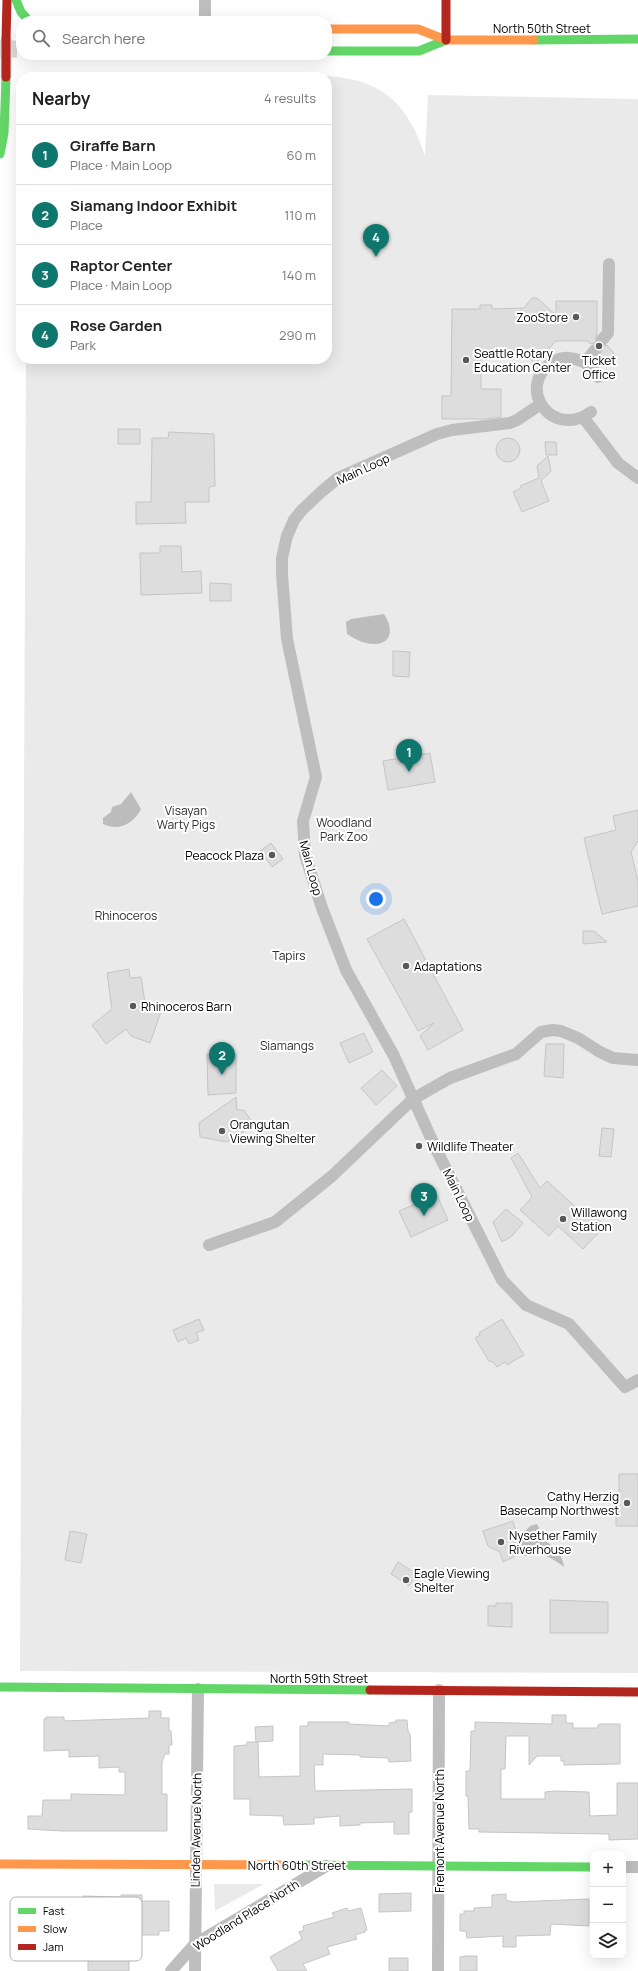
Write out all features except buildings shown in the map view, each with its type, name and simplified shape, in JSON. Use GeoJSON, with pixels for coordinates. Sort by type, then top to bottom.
{"type":"FeatureCollection","features":[{"type":"Feature","properties":{"kind":"main road"},"geometry":{"type":"LineString","coordinates":[[0,154],[4,133],[7,0]]}},
{"type":"Feature","properties":{"kind":"main road"},"geometry":{"type":"LineString","coordinates":[[16,0],[21,12],[25,16]]}},
{"type":"Feature","properties":{"kind":"main road"},"geometry":{"type":"LineString","coordinates":[[446,0],[446,40]]}},
{"type":"Feature","properties":{"kind":"main road","name":"North 50th Street"},"geometry":{"type":"LineString","coordinates":[[332,29],[418,29],[446,40],[638,39]]}},
{"type":"Feature","properties":{"kind":"main road","name":"North 50th Street"},"geometry":{"type":"LineString","coordinates":[[332,51],[419,51],[446,40]]}},
{"type":"Feature","properties":{"kind":"main road","name":"North 59th Street"},"geometry":{"type":"LineString","coordinates":[[0,1688],[638,1692]]}},
{"type":"Feature","properties":{"kind":"main road","name":"North 60th Street"},"geometry":{"type":"LineString","coordinates":[[0,1864],[590,1867]]}},
{"type":"Feature","properties":{"kind":"street"},"geometry":{"type":"LineString","coordinates":[[205,0],[205,16]]}},
{"type":"Feature","properties":{"kind":"street"},"geometry":{"type":"LineString","coordinates":[[585,362],[608,333],[609,264]]}},
{"type":"Feature","properties":{"kind":"street"},"geometry":{"type":"LineString","coordinates":[[598,377],[593,369],[585,362],[576,358],[555,360],[547,366],[540,375],[537,384],[537,395],[547,412],[555,418],[569,420],[587,414],[618,463],[638,478]]}},
{"type":"Feature","properties":{"kind":"street","name":"Main Loop"},"geometry":{"type":"LineString","coordinates":[[541,404],[510,423],[452,430],[437,434],[338,478],[311,501],[294,520],[284,547],[282,574],[287,640],[316,777],[302,821],[305,855],[322,908],[346,970],[394,1056],[413,1099],[502,1280],[526,1305],[569,1324],[625,1387],[638,1380]]}},
{"type":"Feature","properties":{"kind":"street"},"geometry":{"type":"LineString","coordinates":[[209,1246],[274,1222],[332,1176],[413,1099],[450,1078],[516,1054],[538,1034],[546,1030],[561,1031],[578,1038],[600,1052],[613,1058],[638,1060]]}},
{"type":"Feature","properties":{"kind":"street","name":"Linden Avenue North"},"geometry":{"type":"LineString","coordinates":[[195,1971],[198,1689]]}},
{"type":"Feature","properties":{"kind":"street","name":"Fremont Avenue North"},"geometry":{"type":"LineString","coordinates":[[438,1971],[440,1690]]}},
{"type":"Feature","properties":{"kind":"street","name":"Woodland Place North"},"geometry":{"type":"LineString","coordinates":[[171,1971],[195,1944],[327,1865]]}},
{"type":"Feature","properties":{"kind":"street"},"geometry":{"type":"LineString","coordinates":[[626,1867],[638,1867]]}},
{"type":"Feature","properties":{"kind":"green space","name":"Woodland Park Zoo"},"geometry":{"type":"Polygon","coordinates":[[[332,77],[363,82],[378,89],[390,98],[401,109],[410,122],[425,156],[428,95],[638,99],[638,1673],[20,1671],[26,364],[332,364],[332,77]]]}},
{"type":"Feature","properties":{"kind":"green space"},"geometry":{"type":"Polygon","coordinates":[[[214,1884],[264,1884],[215,1911],[214,1884]]]}},
{"type":"Feature","properties":{"kind":"shaded area"},"geometry":{"type":"Polygon","coordinates":[[[384,614],[388,622],[390,634],[383,642],[378,644],[370,644],[362,642],[347,634],[346,622],[351,619],[384,614]]]}},
{"type":"Feature","properties":{"kind":"shaded area"},"geometry":{"type":"Polygon","coordinates":[[[131,792],[141,809],[138,814],[125,825],[115,827],[103,824],[103,818],[111,812],[112,807],[121,804],[131,792]]]}},
{"type":"Feature","properties":{"kind":"shaded area"},"geometry":{"type":"Polygon","coordinates":[[[537,1524],[540,1530],[539,1537],[556,1549],[563,1561],[564,1567],[541,1554],[530,1554],[525,1556],[519,1553],[518,1539],[530,1526],[537,1524]]]}},
{"type":"Feature","properties":{"kind":"tunnel"},"geometry":{"type":"LineString","coordinates":[[0,49],[16,49]]}},
{"type":"Feature","properties":{"kind":"traffic: fast"},"geometry":{"type":"LineString","coordinates":[[16,0],[21,12],[25,16]]}},
{"type":"Feature","properties":{"kind":"traffic: fast"},"geometry":{"type":"LineString","coordinates":[[534,40],[638,39]]}},
{"type":"Feature","properties":{"kind":"traffic: fast"},"geometry":{"type":"LineString","coordinates":[[332,51],[419,51],[446,40]]}},
{"type":"Feature","properties":{"kind":"traffic: fast"},"geometry":{"type":"LineString","coordinates":[[0,154],[4,133],[6,77]]}},
{"type":"Feature","properties":{"kind":"traffic: fast"},"geometry":{"type":"LineString","coordinates":[[0,1687],[370,1690]]}},
{"type":"Feature","properties":{"kind":"traffic: fast"},"geometry":{"type":"LineString","coordinates":[[294,1865],[590,1867]]}},
{"type":"Feature","properties":{"kind":"traffic: slow"},"geometry":{"type":"LineString","coordinates":[[332,29],[418,29],[446,40],[534,40]]}},
{"type":"Feature","properties":{"kind":"traffic: slow"},"geometry":{"type":"LineString","coordinates":[[0,1864],[294,1865]]}},
{"type":"Feature","properties":{"kind":"traffic: jam"},"geometry":{"type":"LineString","coordinates":[[6,39],[7,0]]}},
{"type":"Feature","properties":{"kind":"traffic: jam"},"geometry":{"type":"LineString","coordinates":[[446,0],[446,40]]}},
{"type":"Feature","properties":{"kind":"traffic: jam"},"geometry":{"type":"LineString","coordinates":[[6,39],[6,77]]}},
{"type":"Feature","properties":{"kind":"traffic: jam"},"geometry":{"type":"LineString","coordinates":[[370,1690],[638,1692]]}},
{"type":"Feature","properties":{"kind":"place","name":"Rose Garden"},"geometry":{"type":"Point","coordinates":[376,257]}},
{"type":"Feature","properties":{"kind":"place","name":"ZooStore"},"geometry":{"type":"Point","coordinates":[576,317]}},
{"type":"Feature","properties":{"kind":"place","name":"Ticket Office"},"geometry":{"type":"Point","coordinates":[599,346]}},
{"type":"Feature","properties":{"kind":"place","name":"Seattle Rotary Education Center"},"geometry":{"type":"Point","coordinates":[466,360]}},
{"type":"Feature","properties":{"kind":"place","name":"Giraffe Barn"},"geometry":{"type":"Point","coordinates":[409,772]}},
{"type":"Feature","properties":{"kind":"place","name":"Peacock Plaza"},"geometry":{"type":"Point","coordinates":[272,855]}},
{"type":"Feature","properties":{"kind":"place","name":"Adaptations"},"geometry":{"type":"Point","coordinates":[406,966]}},
{"type":"Feature","properties":{"kind":"place","name":"Rhinoceros Barn"},"geometry":{"type":"Point","coordinates":[133,1006]}},
{"type":"Feature","properties":{"kind":"place","name":"Siamang Indoor Exhibit"},"geometry":{"type":"Point","coordinates":[222,1075]}},
{"type":"Feature","properties":{"kind":"place","name":"Orangutan Viewing Shelter"},"geometry":{"type":"Point","coordinates":[222,1131]}},
{"type":"Feature","properties":{"kind":"place","name":"Wildlife Theater"},"geometry":{"type":"Point","coordinates":[419,1146]}},
{"type":"Feature","properties":{"kind":"place","name":"Raptor Center"},"geometry":{"type":"Point","coordinates":[424,1216]}},
{"type":"Feature","properties":{"kind":"place","name":"Willawong Station"},"geometry":{"type":"Point","coordinates":[563,1219]}},
{"type":"Feature","properties":{"kind":"place","name":"Cathy Herzig Basecamp Northwest"},"geometry":{"type":"Point","coordinates":[627,1503]}},
{"type":"Feature","properties":{"kind":"place","name":"Nysether Family Riverhouse"},"geometry":{"type":"Point","coordinates":[501,1542]}},
{"type":"Feature","properties":{"kind":"place","name":"Eagle Viewing Shelter"},"geometry":{"type":"Point","coordinates":[406,1580]}},
{"type":"Feature","properties":{"kind":"park label","name":"Visayan Warty Pigs"},"geometry":{"type":"Point","coordinates":[186,817]}},
{"type":"Feature","properties":{"kind":"park label","name":"Rhinoceros"},"geometry":{"type":"Point","coordinates":[126,915]}},
{"type":"Feature","properties":{"kind":"park label","name":"Tapirs"},"geometry":{"type":"Point","coordinates":[289,955]}},
{"type":"Feature","properties":{"kind":"park label","name":"Siamangs"},"geometry":{"type":"Point","coordinates":[287,1045]}}]}
